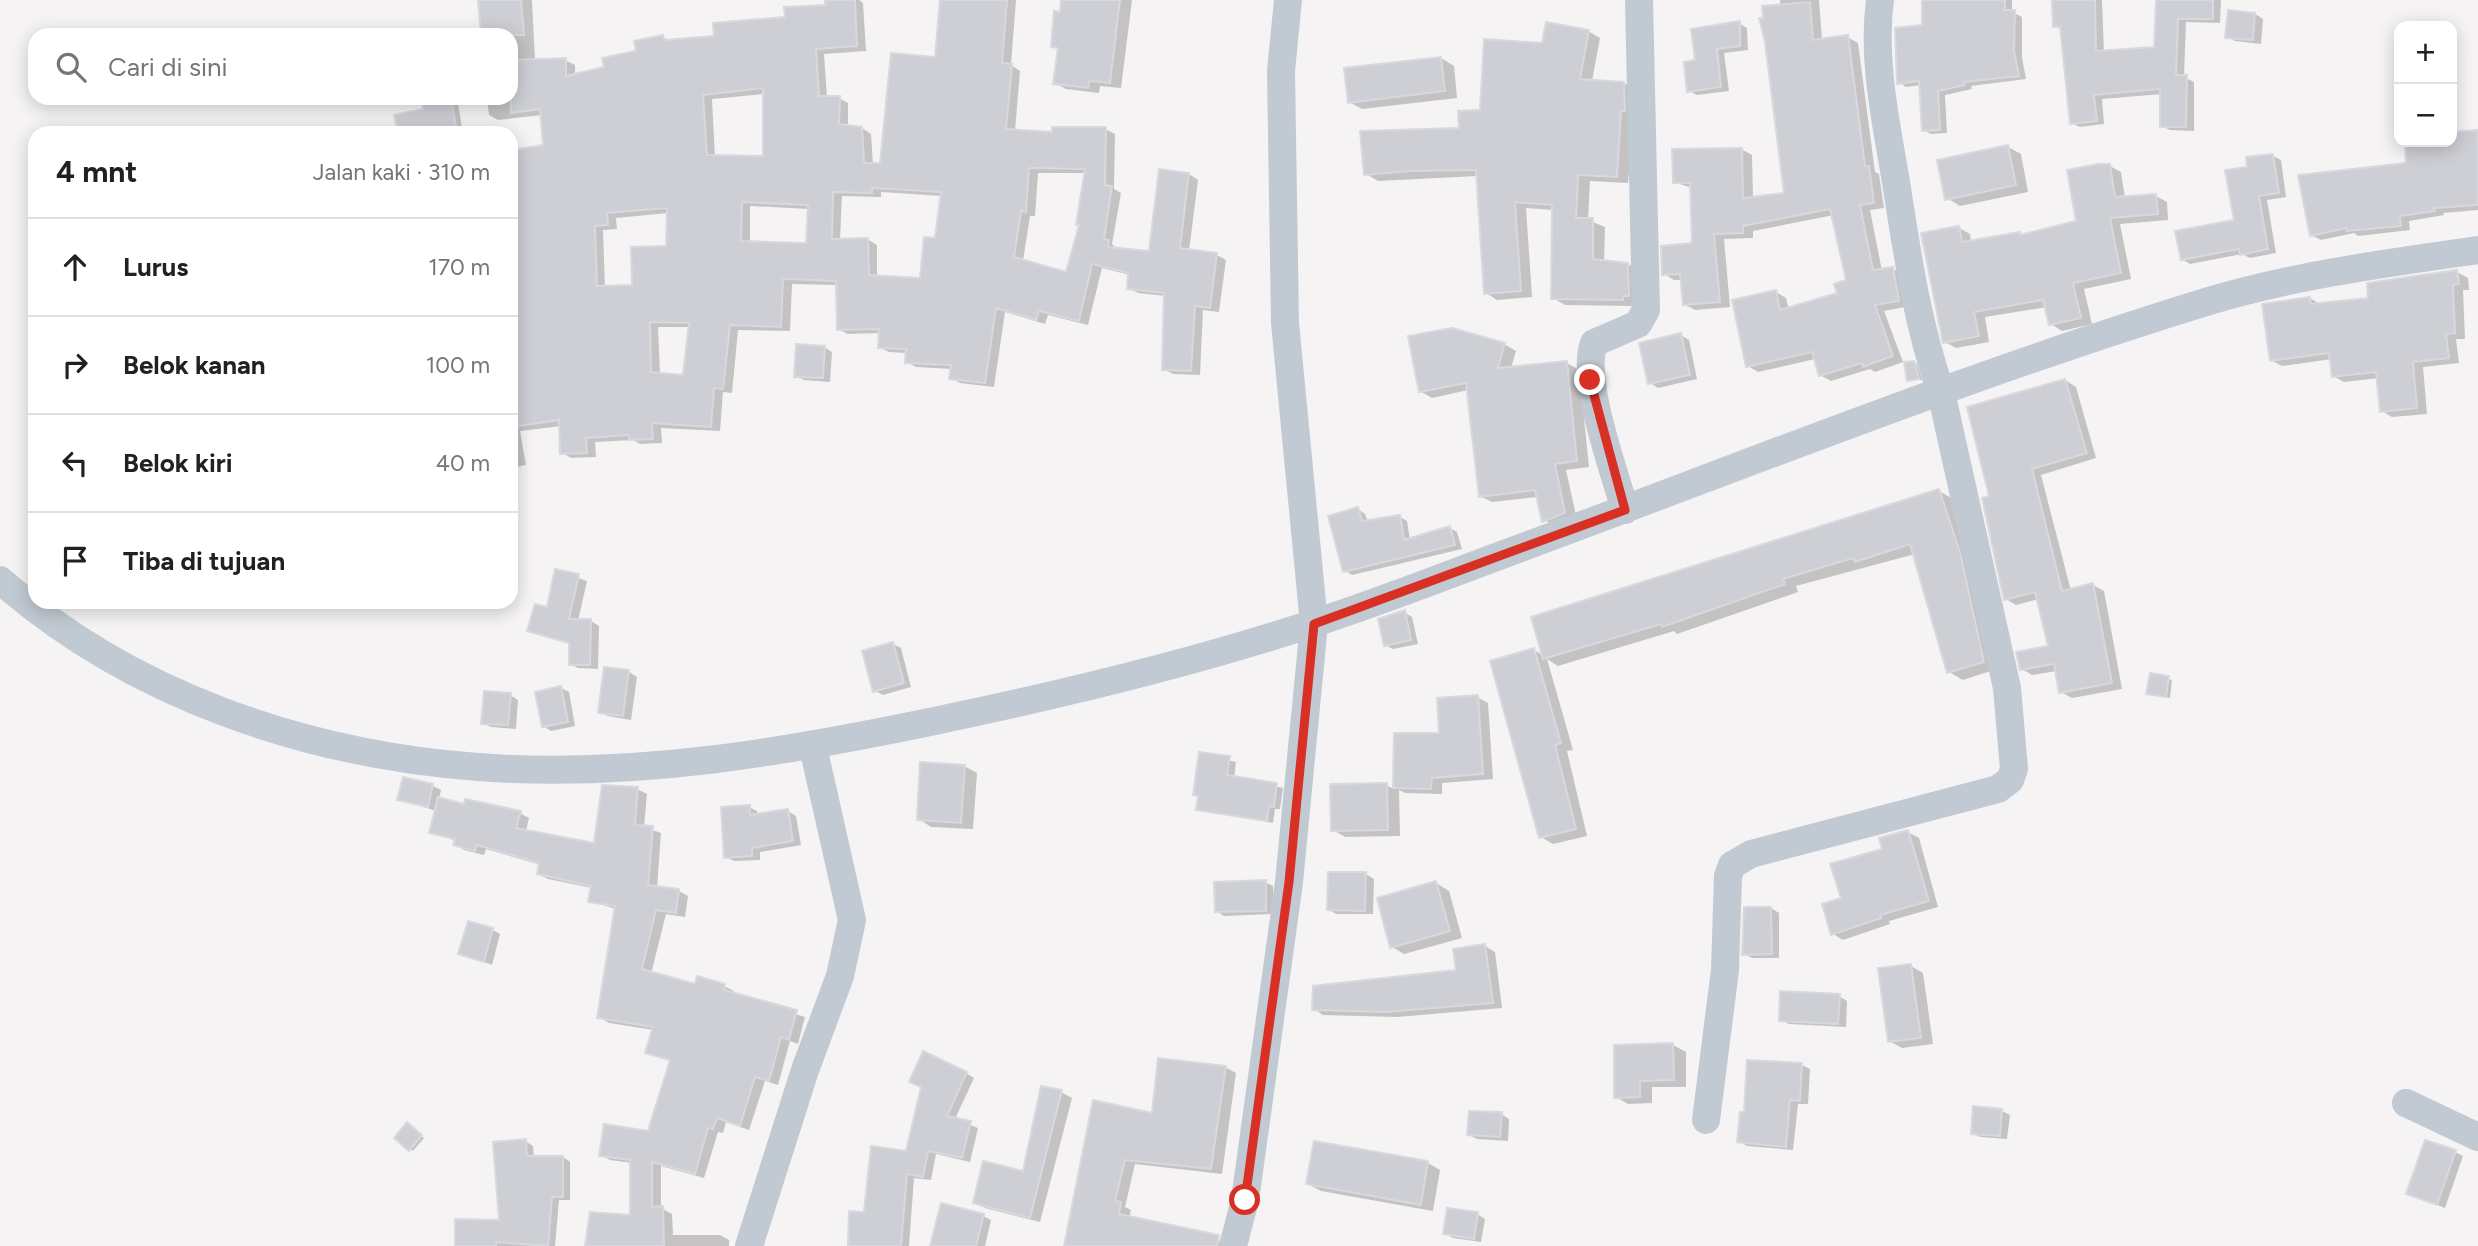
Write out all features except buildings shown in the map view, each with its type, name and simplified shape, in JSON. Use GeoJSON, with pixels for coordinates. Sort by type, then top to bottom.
{"type":"FeatureCollection","features":[{"type":"Feature","properties":{"kind":"street"},"geometry":{"type":"LineString","coordinates":[[1233,1246],[1245,1200],[1289,882],[1314,624],[1285,323],[1281,71],[1288,0]]}},
{"type":"Feature","properties":{"kind":"street"},"geometry":{"type":"LineString","coordinates":[[1625,510],[1590,380],[1590,354],[1594,343],[1637,324],[1646,310],[1639,0]]}},
{"type":"Feature","properties":{"kind":"street"},"geometry":{"type":"LineString","coordinates":[[1706,1120],[1725,970],[1728,876],[1732,865],[1751,854],[1998,789],[2010,780],[2014,769],[2007,688],[1941,392],[1925,345],[1884,113],[1876,44],[1880,0]]}},
{"type":"Feature","properties":{"kind":"street"},"geometry":{"type":"LineString","coordinates":[[33,609],[133,673],[207,707],[269,728],[378,755],[479,768],[605,769],[813,747],[1119,682],[1314,624],[1941,392],[2225,297],[2392,262],[2478,250]]}},
{"type":"Feature","properties":{"kind":"street"},"geometry":{"type":"LineString","coordinates":[[0,580],[28,604]]}},
{"type":"Feature","properties":{"kind":"street"},"geometry":{"type":"LineString","coordinates":[[749,1246],[805,1070],[840,976],[852,920],[813,747]]}},
{"type":"Feature","properties":{"kind":"street"},"geometry":{"type":"LineString","coordinates":[[2406,1103],[2478,1137]]}},
{"type":"Feature","properties":{"kind":"route"},"geometry":{"type":"LineString","coordinates":[[1245,1200],[1289,882],[1314,624],[1625,510],[1590,380]]}}]}
